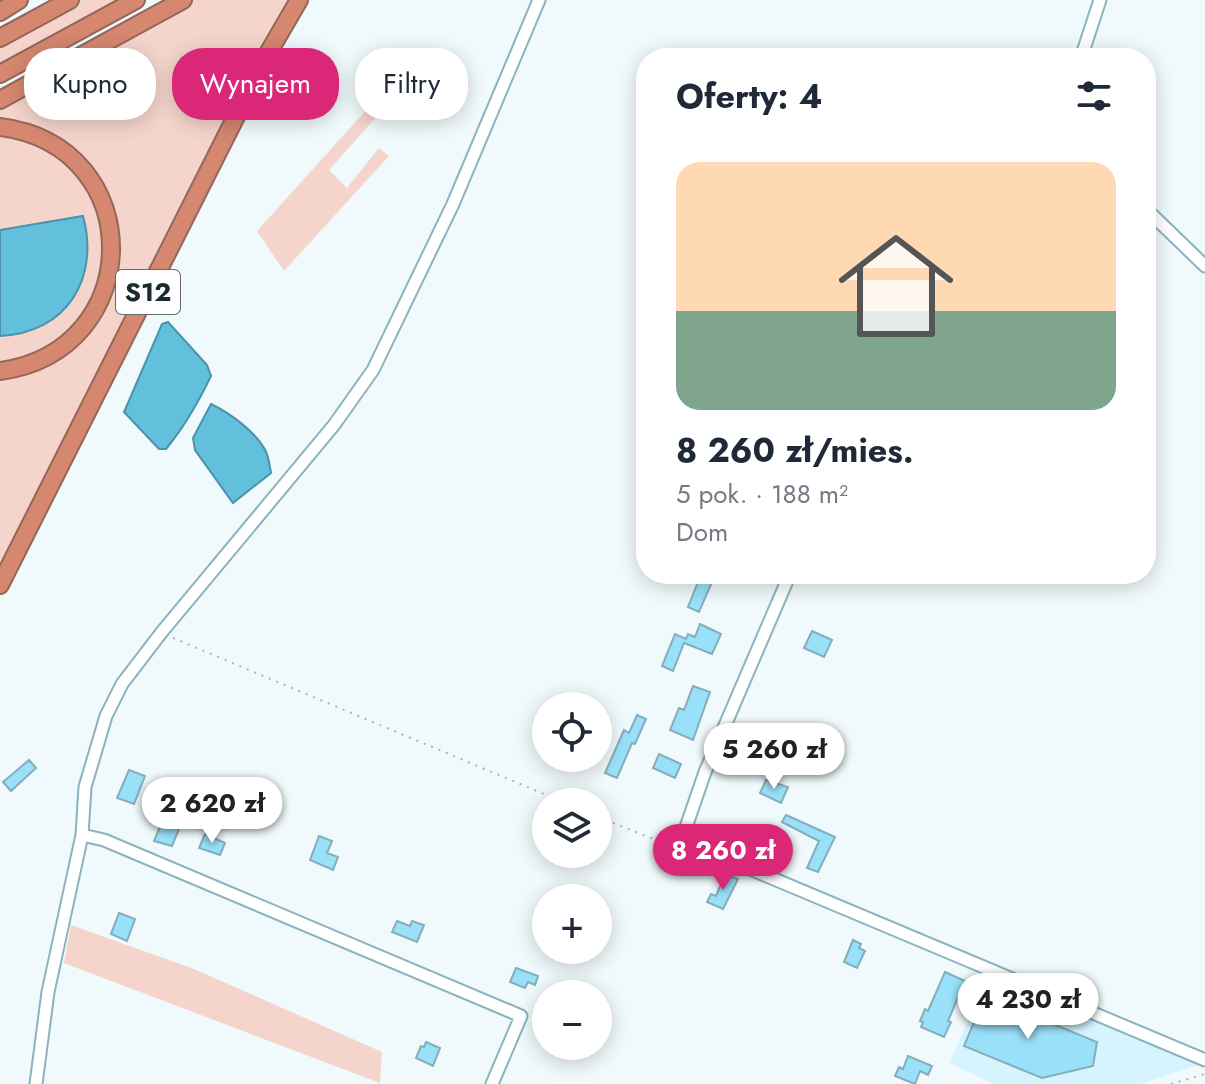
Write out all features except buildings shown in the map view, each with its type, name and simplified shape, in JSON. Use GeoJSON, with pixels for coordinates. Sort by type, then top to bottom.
{"type":"FeatureCollection","features":[{"type":"Feature","properties":{"kind":"highway"},"geometry":{"type":"LineString","coordinates":[[0,12],[19,0]]}},
{"type":"Feature","properties":{"kind":"highway"},"geometry":{"type":"LineString","coordinates":[[0,38],[70,0]]}},
{"type":"Feature","properties":{"kind":"highway"},"geometry":{"type":"LineString","coordinates":[[0,74],[136,0]]}},
{"type":"Feature","properties":{"kind":"highway"},"geometry":{"type":"LineString","coordinates":[[95,48],[183,0]]}},
{"type":"Feature","properties":{"kind":"highway","name":"S12"},"geometry":{"type":"LineString","coordinates":[[0,585],[262,66],[299,0]]}},
{"type":"Feature","properties":{"kind":"highway"},"geometry":{"type":"LineString","coordinates":[[0,100],[24,87]]}},
{"type":"Feature","properties":{"kind":"highway"},"geometry":{"type":"LineString","coordinates":[[0,127],[54,143],[76,162],[101,196],[110,225],[112,249],[103,294],[77,334],[43,359],[0,371]]}},
{"type":"Feature","properties":{"kind":"street"},"geometry":{"type":"LineString","coordinates":[[36,1084],[48,992],[82,835],[85,787],[106,716],[122,684],[161,633],[334,425],[373,370],[453,204],[539,0]]}},
{"type":"Feature","properties":{"kind":"street"},"geometry":{"type":"LineString","coordinates":[[1084,48],[1100,0]]}},
{"type":"Feature","properties":{"kind":"street"},"geometry":{"type":"LineString","coordinates":[[1156,219],[1205,266]]}},
{"type":"Feature","properties":{"kind":"street"},"geometry":{"type":"LineString","coordinates":[[786,584],[705,772],[684,833],[686,842],[1205,1060]]}},
{"type":"Feature","properties":{"kind":"street"},"geometry":{"type":"LineString","coordinates":[[82,835],[104,840],[521,1016],[492,1084]]}},
{"type":"Feature","properties":{"kind":"path"},"geometry":{"type":"LineString","coordinates":[[161,633],[532,789]]}},
{"type":"Feature","properties":{"kind":"path"},"geometry":{"type":"LineString","coordinates":[[612,823],[666,844],[686,842]]}},
{"type":"Feature","properties":{"kind":"path"},"geometry":{"type":"LineString","coordinates":[[1171,1084],[1205,1074]]}},
{"type":"Feature","properties":{"kind":"shaded area"},"geometry":{"type":"Polygon","coordinates":[[[82,0],[122,0],[35,48],[24,48],[24,54],[0,67],[0,45],[82,0]]]}},
{"type":"Feature","properties":{"kind":"shaded area"},"geometry":{"type":"Polygon","coordinates":[[[194,0],[291,0],[266,48],[172,48],[172,120],[230,120],[0,570],[0,375],[82,333],[95,322],[113,283],[117,254],[115,226],[107,199],[94,176],[76,155],[54,139],[29,127],[0,121],[0,106],[24,94],[24,120],[156,120],[156,48],[106,48],[194,0]]]}},
{"type":"Feature","properties":{"kind":"shaded area"},"geometry":{"type":"Polygon","coordinates":[[[357,120],[374,120],[329,170],[347,188],[379,148],[389,156],[284,271],[257,231],[357,120]]]}},
{"type":"Feature","properties":{"kind":"shaded area"},"geometry":{"type":"Polygon","coordinates":[[[0,134],[53,152],[74,171],[90,193],[100,217],[104,243],[102,269],[94,294],[80,317],[42,354],[0,365],[0,134]]]}},
{"type":"Feature","properties":{"kind":"shaded area"},"geometry":{"type":"Polygon","coordinates":[[[71,925],[194,969],[382,1052],[380,1083],[64,963],[71,925]]]}},
{"type":"Feature","properties":{"kind":"shaded area"},"geometry":{"type":"Polygon","coordinates":[[[986,978],[1200,1064],[1141,1084],[994,1084],[950,1063],[986,978]]]}},
{"type":"Feature","properties":{"kind":"water"},"geometry":{"type":"Polygon","coordinates":[[[83,216],[87,260],[73,298],[44,325],[24,333],[0,336],[0,230],[83,216]]]}},
{"type":"Feature","properties":{"kind":"water"},"geometry":{"type":"Polygon","coordinates":[[[168,322],[207,365],[211,376],[179,432],[166,449],[159,449],[124,412],[162,324],[168,322]]]}},
{"type":"Feature","properties":{"kind":"water"},"geometry":{"type":"Polygon","coordinates":[[[211,404],[251,432],[263,446],[269,461],[271,473],[233,503],[195,450],[193,438],[211,404]]]}}]}
